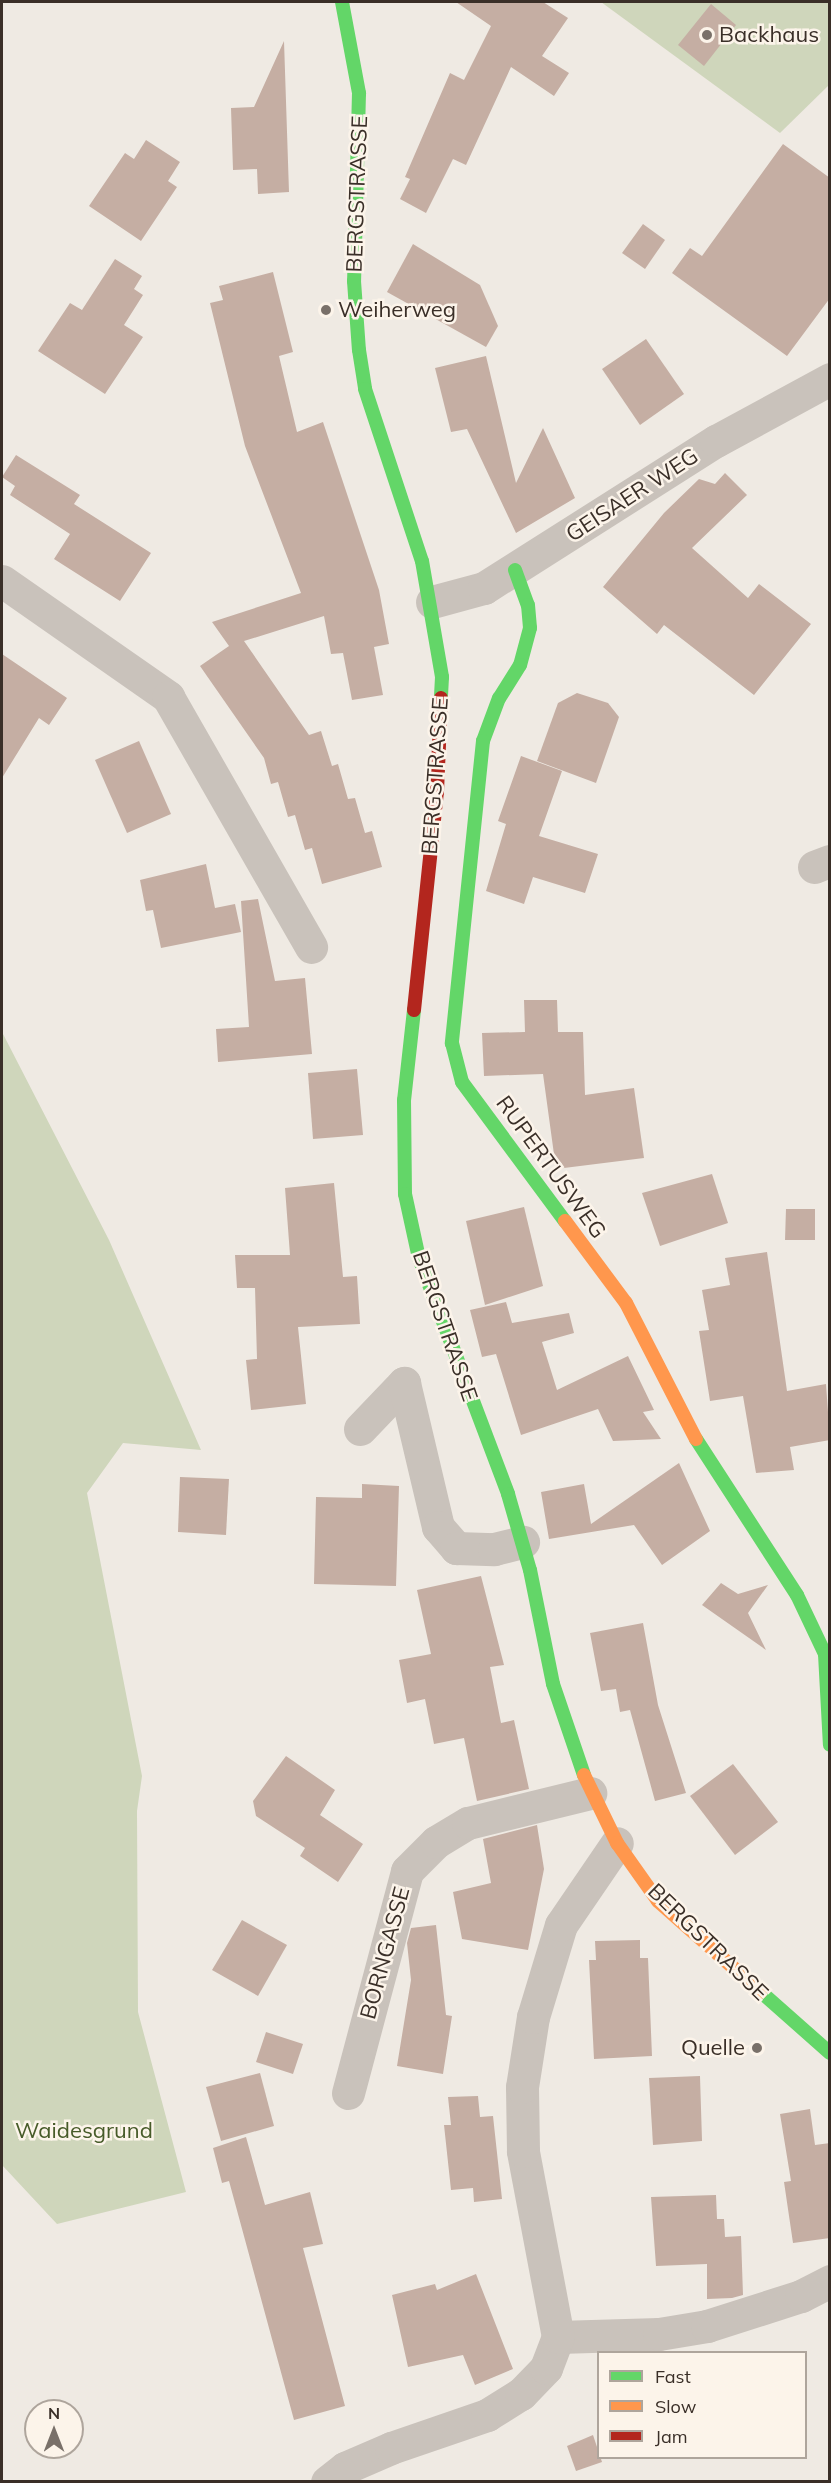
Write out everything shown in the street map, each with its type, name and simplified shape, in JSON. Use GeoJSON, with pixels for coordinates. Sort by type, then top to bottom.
{"type":"FeatureCollection","features":[{"type":"Feature","properties":{"kind":"main road","name":"BERGSTRASSE"},"geometry":{"type":"LineString","coordinates":[[342,2],[359,93],[354,281],[359,350],[365,389],[432,602],[442,677],[442,734],[404,1101],[405,1194],[418,1258],[439,1323],[523,1542],[553,1684],[590,1793],[617,1844],[658,1901],[830,2053]]}},
{"type":"Feature","properties":{"kind":"main road","name":"RUPERTUSWEG"},"geometry":{"type":"LineString","coordinates":[[515,570],[528,605],[530,628],[520,665],[500,699],[483,741],[452,1043],[454,1062],[462,1082],[626,1303],[709,1465],[798,1595],[825,1654],[830,1745]]}},
{"type":"Feature","properties":{"kind":"street","name":"GEISAER WEG"},"geometry":{"type":"LineString","coordinates":[[432,602],[484,588],[716,441],[830,380]]}},
{"type":"Feature","properties":{"kind":"street"},"geometry":{"type":"LineString","coordinates":[[2,581],[168,697],[311,947]]}},
{"type":"Feature","properties":{"kind":"street"},"geometry":{"type":"LineString","coordinates":[[360,1429],[404,1383],[438,1527],[456,1548],[494,1549],[523,1542]]}},
{"type":"Feature","properties":{"kind":"street","name":"BORNGASSE"},"geometry":{"type":"LineString","coordinates":[[348,2092],[407,1871],[436,1842],[468,1823],[590,1793]]}},
{"type":"Feature","properties":{"kind":"street"},"geometry":{"type":"LineString","coordinates":[[327,2481],[345,2468],[466,2423],[521,2394],[546,2368],[558,2337],[523,2151],[522,2087],[532,2017],[561,1925],[617,1844]]}},
{"type":"Feature","properties":{"kind":"street"},"geometry":{"type":"LineString","coordinates":[[558,2337],[659,2334],[707,2326],[801,2296],[830,2281]]}},
{"type":"Feature","properties":{"kind":"green space"},"geometry":{"type":"Polygon","coordinates":[[[601,2],[829,2],[829,85],[780,133],[601,2]]]}},
{"type":"Feature","properties":{"kind":"green space","name":"Waidesgrund"},"geometry":{"type":"Polygon","coordinates":[[[2,1032],[109,1240],[201,1450],[123,1443],[87,1493],[142,1776],[137,1811],[138,2012],[186,2192],[57,2224],[2,2165],[2,1032]]]}},
{"type":"Feature","properties":{"kind":"building"},"geometry":{"type":"Polygon","coordinates":[[[456,2],[543,2],[568,18],[542,56],[569,73],[554,96],[511,67],[466,165],[453,159],[426,213],[400,199],[410,179],[405,177],[450,73],[464,80],[491,26],[456,2]]]}},
{"type":"Feature","properties":{"kind":"building","name":"Backhaus"},"geometry":{"type":"Polygon","coordinates":[[[711,4],[736,25],[704,66],[678,45],[711,4]]]}},
{"type":"Feature","properties":{"kind":"building"},"geometry":{"type":"Polygon","coordinates":[[[284,41],[289,192],[258,194],[257,169],[233,170],[231,108],[254,107],[284,41]]]}},
{"type":"Feature","properties":{"kind":"building"},"geometry":{"type":"Polygon","coordinates":[[[146,140],[180,162],[168,181],[177,187],[141,241],[89,206],[125,153],[134,159],[146,140]]]}},
{"type":"Feature","properties":{"kind":"building"},"geometry":{"type":"Polygon","coordinates":[[[783,144],[830,178],[830,298],[787,356],[672,273],[690,248],[702,256],[783,144]]]}},
{"type":"Feature","properties":{"kind":"building"},"geometry":{"type":"Polygon","coordinates":[[[643,224],[665,240],[645,269],[622,253],[643,224]]]}},
{"type":"Feature","properties":{"kind":"building"},"geometry":{"type":"Polygon","coordinates":[[[413,244],[480,285],[498,326],[486,347],[387,292],[413,244]]]}},
{"type":"Feature","properties":{"kind":"building"},"geometry":{"type":"Polygon","coordinates":[[[115,259],[142,276],[134,289],[143,295],[124,325],[143,337],[105,394],[38,351],[70,303],[82,310],[115,259]]]}},
{"type":"Feature","properties":{"kind":"building"},"geometry":{"type":"Polygon","coordinates":[[[273,272],[293,352],[279,356],[297,432],[323,422],[379,590],[389,644],[374,647],[383,695],[352,700],[343,653],[331,654],[324,616],[244,641],[309,735],[321,731],[332,766],[338,764],[348,799],[355,798],[365,833],[372,831],[382,867],[322,884],[312,848],[305,850],[295,815],[288,817],[278,782],[271,784],[264,758],[200,666],[229,646],[212,622],[301,593],[245,446],[210,303],[223,300],[219,286],[273,272]]]}},
{"type":"Feature","properties":{"kind":"building"},"geometry":{"type":"Polygon","coordinates":[[[646,339],[684,394],[640,425],[602,369],[646,339]]]}},
{"type":"Feature","properties":{"kind":"building"},"geometry":{"type":"Polygon","coordinates":[[[486,356],[516,483],[543,428],[575,498],[516,533],[467,429],[451,432],[435,368],[486,356]]]}},
{"type":"Feature","properties":{"kind":"building"},"geometry":{"type":"Polygon","coordinates":[[[16,455],[80,495],[74,504],[151,553],[120,601],[54,559],[70,534],[10,495],[15,486],[2,477],[16,455]]]}},
{"type":"Feature","properties":{"kind":"building"},"geometry":{"type":"Polygon","coordinates":[[[725,473],[747,495],[692,548],[748,598],[759,584],[811,624],[754,695],[664,625],[657,634],[603,587],[664,513],[699,479],[715,484],[725,473]]]}},
{"type":"Feature","properties":{"kind":"building"},"geometry":{"type":"Polygon","coordinates":[[[2,654],[67,698],[49,725],[39,718],[2,778],[2,654]]]}},
{"type":"Feature","properties":{"kind":"building"},"geometry":{"type":"Polygon","coordinates":[[[577,693],[608,703],[619,717],[596,783],[537,761],[558,703],[577,693]]]}},
{"type":"Feature","properties":{"kind":"building"},"geometry":{"type":"Polygon","coordinates":[[[139,741],[171,814],[127,833],[95,760],[139,741]]]}},
{"type":"Feature","properties":{"kind":"building"},"geometry":{"type":"Polygon","coordinates":[[[521,756],[562,771],[539,836],[598,854],[585,893],[533,877],[524,904],[486,891],[506,824],[498,821],[521,756]]]}},
{"type":"Feature","properties":{"kind":"building"},"geometry":{"type":"Polygon","coordinates":[[[206,864],[215,908],[235,904],[241,932],[161,948],[153,910],[146,911],[140,880],[206,864]]]}},
{"type":"Feature","properties":{"kind":"building"},"geometry":{"type":"Polygon","coordinates":[[[258,899],[275,981],[305,978],[312,1054],[218,1062],[216,1029],[249,1027],[241,901],[258,899]]]}},
{"type":"Feature","properties":{"kind":"building"},"geometry":{"type":"Polygon","coordinates":[[[524,1000],[557,1000],[558,1032],[583,1032],[585,1095],[634,1088],[644,1158],[556,1169],[543,1074],[484,1076],[482,1033],[525,1032],[524,1000]]]}},
{"type":"Feature","properties":{"kind":"building"},"geometry":{"type":"Polygon","coordinates":[[[357,1069],[363,1135],[313,1139],[308,1073],[357,1069]]]}},
{"type":"Feature","properties":{"kind":"building"},"geometry":{"type":"Polygon","coordinates":[[[712,1174],[728,1223],[660,1246],[642,1193],[712,1174]]]}},
{"type":"Feature","properties":{"kind":"building"},"geometry":{"type":"Polygon","coordinates":[[[334,1183],[343,1277],[357,1276],[360,1324],[298,1327],[306,1404],[251,1410],[246,1360],[257,1359],[255,1288],[237,1288],[235,1255],[290,1255],[285,1188],[334,1183]]]}},
{"type":"Feature","properties":{"kind":"building"},"geometry":{"type":"Polygon","coordinates":[[[524,1207],[543,1286],[485,1305],[466,1221],[524,1207]]]}},
{"type":"Feature","properties":{"kind":"building"},"geometry":{"type":"Polygon","coordinates":[[[786,1209],[815,1209],[815,1240],[785,1240],[786,1209]]]}},
{"type":"Feature","properties":{"kind":"building"},"geometry":{"type":"Polygon","coordinates":[[[767,1252],[787,1391],[826,1384],[830,1440],[790,1447],[794,1470],[756,1473],[743,1396],[710,1401],[699,1331],[709,1330],[702,1290],[730,1285],[725,1258],[767,1252]]]}},
{"type":"Feature","properties":{"kind":"building"},"geometry":{"type":"Polygon","coordinates":[[[506,1302],[512,1323],[569,1313],[574,1333],[542,1342],[557,1390],[628,1356],[654,1410],[643,1412],[661,1439],[613,1441],[598,1409],[521,1435],[496,1354],[482,1357],[470,1310],[506,1302]]]}},
{"type":"Feature","properties":{"kind":"building"},"geometry":{"type":"Polygon","coordinates":[[[679,1463],[710,1531],[662,1565],[634,1525],[549,1539],[541,1492],[584,1484],[591,1524],[679,1463]]]}},
{"type":"Feature","properties":{"kind":"building"},"geometry":{"type":"Polygon","coordinates":[[[180,1477],[229,1479],[226,1535],[178,1532],[180,1477]]]}},
{"type":"Feature","properties":{"kind":"building"},"geometry":{"type":"Polygon","coordinates":[[[362,1484],[399,1486],[396,1586],[314,1584],[316,1497],[362,1498],[362,1484]]]}},
{"type":"Feature","properties":{"kind":"building"},"geometry":{"type":"Polygon","coordinates":[[[481,1576],[504,1665],[490,1667],[501,1723],[514,1720],[529,1789],[477,1801],[464,1738],[434,1744],[425,1699],[407,1703],[399,1660],[431,1654],[417,1590],[481,1576]]]}},
{"type":"Feature","properties":{"kind":"building"},"geometry":{"type":"Polygon","coordinates":[[[721,1583],[738,1594],[768,1585],[748,1613],[766,1650],[702,1605],[721,1583]]]}},
{"type":"Feature","properties":{"kind":"building"},"geometry":{"type":"Polygon","coordinates":[[[643,1623],[658,1705],[686,1793],[655,1801],[630,1710],[620,1712],[616,1689],[601,1691],[590,1633],[643,1623]]]}},
{"type":"Feature","properties":{"kind":"building"},"geometry":{"type":"Polygon","coordinates":[[[286,1756],[335,1790],[320,1815],[363,1844],[338,1882],[300,1856],[305,1848],[256,1816],[253,1801],[286,1756]]]}},
{"type":"Feature","properties":{"kind":"building"},"geometry":{"type":"Polygon","coordinates":[[[733,1764],[778,1822],[735,1855],[690,1796],[733,1764]]]}},
{"type":"Feature","properties":{"kind":"building"},"geometry":{"type":"Polygon","coordinates":[[[537,1825],[544,1869],[528,1950],[462,1939],[453,1892],[491,1883],[483,1839],[537,1825]]]}},
{"type":"Feature","properties":{"kind":"building"},"geometry":{"type":"Polygon","coordinates":[[[242,1920],[287,1945],[258,1996],[212,1970],[242,1920]]]}},
{"type":"Feature","properties":{"kind":"building"},"geometry":{"type":"Polygon","coordinates":[[[436,1925],[446,2015],[452,2016],[443,2074],[397,2066],[411,1980],[407,1943],[411,1928],[436,1925]]]}},
{"type":"Feature","properties":{"kind":"building"},"geometry":{"type":"Polygon","coordinates":[[[640,1940],[640,1958],[648,1958],[652,2056],[594,2059],[589,1960],[596,1960],[595,1941],[640,1940]]]}},
{"type":"Feature","properties":{"kind":"building"},"geometry":{"type":"Polygon","coordinates":[[[266,2032],[303,2044],[293,2074],[256,2062],[266,2032]]]}},
{"type":"Feature","properties":{"kind":"building"},"geometry":{"type":"Polygon","coordinates":[[[260,2073],[274,2126],[221,2141],[206,2087],[260,2073]]]}},
{"type":"Feature","properties":{"kind":"building"},"geometry":{"type":"Polygon","coordinates":[[[700,2076],[702,2141],[653,2145],[649,2078],[700,2076]]]}},
{"type":"Feature","properties":{"kind":"building"},"geometry":{"type":"Polygon","coordinates":[[[478,2096],[480,2117],[493,2116],[502,2199],[474,2202],[473,2188],[451,2190],[444,2125],[451,2125],[448,2097],[478,2096]]]}},
{"type":"Feature","properties":{"kind":"building"},"geometry":{"type":"Polygon","coordinates":[[[810,2109],[815,2145],[830,2143],[830,2238],[793,2243],[784,2182],[791,2181],[780,2114],[810,2109]]]}},
{"type":"Feature","properties":{"kind":"building"},"geometry":{"type":"Polygon","coordinates":[[[246,2137],[265,2205],[310,2192],[323,2244],[303,2248],[345,2406],[294,2420],[229,2181],[222,2183],[213,2148],[246,2137]]]}},
{"type":"Feature","properties":{"kind":"building"},"geometry":{"type":"Polygon","coordinates":[[[716,2195],[717,2219],[724,2219],[725,2237],[741,2236],[743,2295],[707,2299],[707,2264],[656,2266],[651,2197],[716,2195]]]}},
{"type":"Feature","properties":{"kind":"building"},"geometry":{"type":"Polygon","coordinates":[[[476,2274],[513,2369],[475,2385],[463,2355],[408,2367],[392,2295],[435,2284],[437,2290],[476,2274]]]}},
{"type":"Feature","properties":{"kind":"building"},"geometry":{"type":"Polygon","coordinates":[[[593,2435],[597,2447],[597,2459],[601,2459],[602,2462],[576,2471],[567,2446],[593,2435]]]}},
{"type":"Feature","properties":{"kind":"traffic: fast"},"geometry":{"type":"LineString","coordinates":[[342,2],[359,93],[354,281],[359,350],[365,389],[422,561],[442,677],[441,698]]}},
{"type":"Feature","properties":{"kind":"traffic: fast"},"geometry":{"type":"LineString","coordinates":[[515,570],[528,605],[530,628],[520,665],[499,698],[483,741],[452,1043],[462,1082],[565,1221]]}},
{"type":"Feature","properties":{"kind":"traffic: fast"},"geometry":{"type":"LineString","coordinates":[[414,1010],[404,1100],[405,1194],[419,1258],[508,1494],[530,1570],[553,1684],[584,1775]]}},
{"type":"Feature","properties":{"kind":"traffic: fast"},"geometry":{"type":"LineString","coordinates":[[696,1439],[797,1595],[825,1654],[830,1745]]}},
{"type":"Feature","properties":{"kind":"traffic: fast"},"geometry":{"type":"LineString","coordinates":[[761,1992],[830,2053]]}},
{"type":"Feature","properties":{"kind":"traffic: slow"},"geometry":{"type":"LineString","coordinates":[[565,1221],[626,1303],[696,1439]]}},
{"type":"Feature","properties":{"kind":"traffic: slow"},"geometry":{"type":"LineString","coordinates":[[584,1775],[617,1843],[658,1901],[761,1992]]}},
{"type":"Feature","properties":{"kind":"traffic: jam"},"geometry":{"type":"LineString","coordinates":[[414,1010],[437,792],[441,698]]}},
{"type":"Feature","properties":{"kind":"place","name":"Backhaus"},"geometry":{"type":"Point","coordinates":[707,35]}},
{"type":"Feature","properties":{"kind":"place","name":"Weiherweg"},"geometry":{"type":"Point","coordinates":[326,310]}},
{"type":"Feature","properties":{"kind":"place","name":"Quelle"},"geometry":{"type":"Point","coordinates":[757,2048]}}]}
